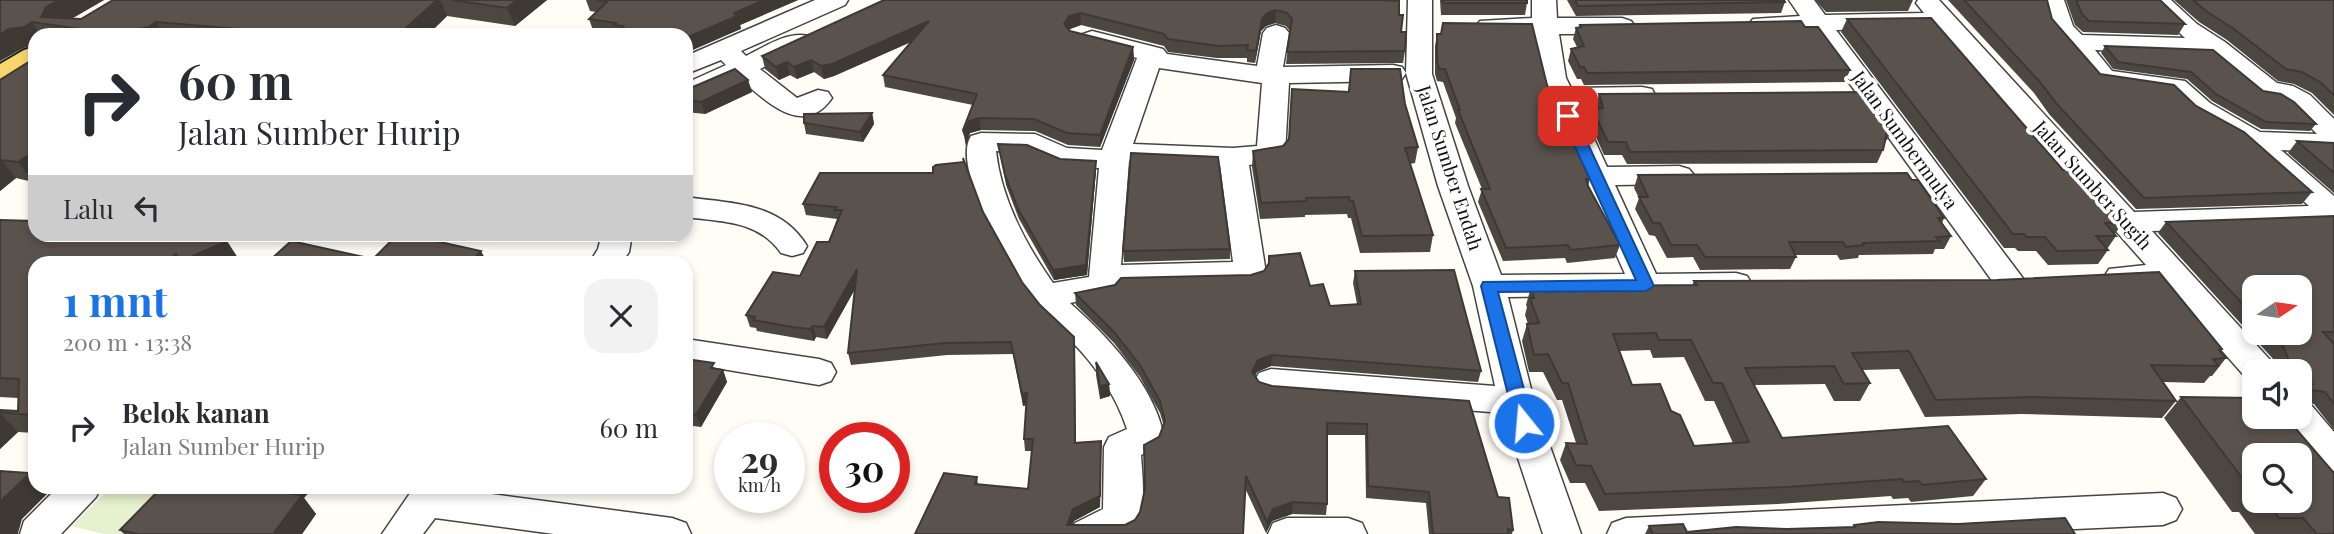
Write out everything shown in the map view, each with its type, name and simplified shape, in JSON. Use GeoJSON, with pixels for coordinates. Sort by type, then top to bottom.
{"type":"FeatureCollection","features":[{"type":"Feature","properties":{"kind":"main road"},"geometry":{"type":"LineString","coordinates":[[0,78],[28,61]]}},
{"type":"Feature","properties":{"kind":"street","name":"Jalan Sumbermulya"},"geometry":{"type":"LineString","coordinates":[[1801,0],[1818,23],[1858,93],[1915,174],[2023,280],[1967,281]]}},
{"type":"Feature","properties":{"kind":"street"},"geometry":{"type":"LineString","coordinates":[[2158,0],[2186,27],[2216,47],[2269,90],[2284,92],[2300,100],[2334,135]]}},
{"type":"Feature","properties":{"kind":"street"},"geometry":{"type":"LineString","coordinates":[[2053,2],[2061,29],[2104,78],[2176,87],[2200,109],[2253,140],[2334,213]]}},
{"type":"Feature","properties":{"kind":"street"},"geometry":{"type":"LineString","coordinates":[[693,88],[734,59],[843,8]]}},
{"type":"Feature","properties":{"kind":"street"},"geometry":{"type":"LineString","coordinates":[[1734,24],[1818,23],[1933,10]]}},
{"type":"Feature","properties":{"kind":"street","name":"Jalan Sumber Sugih"},"geometry":{"type":"LineString","coordinates":[[1933,10],[2249,359]]}},
{"type":"Feature","properties":{"kind":"street"},"geometry":{"type":"LineString","coordinates":[[1544,13],[1553,78],[1559,96],[1646,286]]}},
{"type":"Feature","properties":{"kind":"street"},"geometry":{"type":"LineString","coordinates":[[1438,19],[1544,13],[1650,26]]}},
{"type":"Feature","properties":{"kind":"street","name":"Jalan Sumber Endah"},"geometry":{"type":"LineString","coordinates":[[1438,19],[1419,74],[1453,186],[1489,286],[1516,401],[1562,534]]}},
{"type":"Feature","properties":{"kind":"street"},"geometry":{"type":"LineString","coordinates":[[1089,534],[1122,518],[1122,447],[1143,438],[1146,431],[1127,390],[1107,360],[1082,332],[1058,314],[1045,296],[997,209],[981,158],[981,142],[1035,143],[1061,157],[1233,157],[1272,154],[1272,75],[1276,33]]}},
{"type":"Feature","properties":{"kind":"street"},"geometry":{"type":"LineString","coordinates":[[1080,36],[1157,52],[1232,72],[1272,75],[1419,74]]}},
{"type":"Feature","properties":{"kind":"street"},"geometry":{"type":"LineString","coordinates":[[2075,42],[2216,47]]}},
{"type":"Feature","properties":{"kind":"street"},"geometry":{"type":"LineString","coordinates":[[1045,296],[1102,287],[1115,156],[1157,52]]}},
{"type":"Feature","properties":{"kind":"street"},"geometry":{"type":"LineString","coordinates":[[693,65],[734,59],[792,107],[807,106],[818,98]]}},
{"type":"Feature","properties":{"kind":"street"},"geometry":{"type":"LineString","coordinates":[[1559,96],[1668,95]]}},
{"type":"Feature","properties":{"kind":"street"},"geometry":{"type":"LineString","coordinates":[[2253,140],[2334,142]]}},
{"type":"Feature","properties":{"kind":"street"},"geometry":{"type":"LineString","coordinates":[[1105,276],[1250,273],[1233,157]]}},
{"type":"Feature","properties":{"kind":"street"},"geometry":{"type":"LineString","coordinates":[[1595,176],[1706,175]]}},
{"type":"Feature","properties":{"kind":"street"},"geometry":{"type":"LineString","coordinates":[[693,208],[744,216],[774,225],[782,231],[792,246]]}},
{"type":"Feature","properties":{"kind":"street"},"geometry":{"type":"LineString","coordinates":[[2127,222],[2334,213]]}},
{"type":"Feature","properties":{"kind":"street"},"geometry":{"type":"LineString","coordinates":[[2092,278],[2174,275]]}},
{"type":"Feature","properties":{"kind":"street"},"geometry":{"type":"LineString","coordinates":[[1489,286],[1772,284]]}},
{"type":"Feature","properties":{"kind":"street"},"geometry":{"type":"LineString","coordinates":[[693,352],[819,372]]}},
{"type":"Feature","properties":{"kind":"street"},"geometry":{"type":"LineString","coordinates":[[1271,382],[1516,401]]}},
{"type":"Feature","properties":{"kind":"street"},"geometry":{"type":"LineString","coordinates":[[2310,429],[2334,457]]}},
{"type":"Feature","properties":{"kind":"street"},"geometry":{"type":"LineString","coordinates":[[41,534],[38,532],[75,494]]}},
{"type":"Feature","properties":{"kind":"street"},"geometry":{"type":"LineString","coordinates":[[401,534],[431,494],[672,534]]}},
{"type":"Feature","properties":{"kind":"street"},"geometry":{"type":"LineString","coordinates":[[1626,534],[2163,509]]}},
{"type":"Feature","properties":{"kind":"street"},"geometry":{"type":"LineString","coordinates":[[1287,534],[1348,534]]}},
{"type":"Feature","properties":{"kind":"green space"},"geometry":{"type":"Polygon","coordinates":[[[105,494],[164,494],[123,534],[104,534],[71,526],[105,494]]]}},
{"type":"Feature","properties":{"kind":"building"},"geometry":{"type":"Polygon","coordinates":[[[0,0],[59,0],[46,7],[41,17],[81,19],[113,0],[437,0],[407,27],[414,28],[227,28],[156,22],[144,28],[73,28],[32,22],[24,27],[9,29],[0,35],[0,0]]]}},
{"type":"Feature","properties":{"kind":"building"},"geometry":{"type":"Polygon","coordinates":[[[452,0],[517,0],[507,8],[452,0]]]}},
{"type":"Feature","properties":{"kind":"building"},"geometry":{"type":"Polygon","coordinates":[[[597,0],[764,0],[734,13],[737,16],[693,35],[693,28],[621,28],[623,26],[614,25],[616,23],[589,19],[607,2],[597,0]]]}},
{"type":"Feature","properties":{"kind":"building"},"geometry":{"type":"Polygon","coordinates":[[[884,0],[1399,1],[1399,15],[1403,15],[1401,32],[1406,32],[1405,51],[1287,52],[1292,19],[1287,13],[1276,10],[1267,13],[1262,19],[1256,51],[1247,50],[1248,45],[1218,46],[1168,39],[1164,34],[1080,13],[1069,16],[1064,24],[1070,31],[1133,47],[1100,135],[1067,133],[1034,119],[979,118],[969,121],[964,133],[977,94],[883,75],[929,21],[832,64],[821,66],[811,60],[794,67],[787,62],[776,67],[762,56],[884,0]]]}},
{"type":"Feature","properties":{"kind":"building"},"geometry":{"type":"Polygon","coordinates":[[[1443,0],[1527,0],[1527,3],[1443,3],[1443,0]]]}},
{"type":"Feature","properties":{"kind":"building"},"geometry":{"type":"Polygon","coordinates":[[[1575,0],[1784,0],[1785,2],[1578,6],[1575,0]]]}},
{"type":"Feature","properties":{"kind":"building"},"geometry":{"type":"Polygon","coordinates":[[[1964,0],[2047,0],[2052,19],[2100,74],[2174,85],[2196,106],[2244,132],[2312,192],[2144,198],[1964,0]]]}},
{"type":"Feature","properties":{"kind":"building"},"geometry":{"type":"Polygon","coordinates":[[[2076,0],[2160,0],[2185,24],[2089,21],[2082,14],[2076,0]]]}},
{"type":"Feature","properties":{"kind":"building"},"geometry":{"type":"Polygon","coordinates":[[[2193,0],[2334,0],[2334,95],[2320,82],[2302,72],[2286,69],[2193,0]]]}},
{"type":"Feature","properties":{"kind":"building"},"geometry":{"type":"Polygon","coordinates":[[[1931,18],[2063,170],[2075,170],[2123,222],[2105,223],[2116,236],[2096,236],[2108,250],[2057,251],[2045,237],[2013,234],[1847,19],[1931,18]]]}},
{"type":"Feature","properties":{"kind":"building"},"geometry":{"type":"Polygon","coordinates":[[[1801,21],[1805,27],[1818,27],[1850,70],[1587,73],[1584,67],[1580,67],[1571,49],[1584,46],[1576,28],[1581,27],[1580,25],[1801,21]]]}},
{"type":"Feature","properties":{"kind":"building"},"geometry":{"type":"Polygon","coordinates":[[[1443,23],[1532,24],[1547,85],[1590,179],[1586,179],[1588,186],[1620,245],[1571,250],[1568,245],[1506,248],[1481,189],[1490,189],[1458,110],[1445,69],[1439,69],[1437,34],[1441,34],[1443,23]]]}},
{"type":"Feature","properties":{"kind":"building"},"geometry":{"type":"Polygon","coordinates":[[[2105,46],[2213,50],[2263,91],[2281,94],[2294,102],[2316,124],[2266,122],[2216,94],[2191,72],[2118,62],[2105,46]]]}},
{"type":"Feature","properties":{"kind":"building"},"geometry":{"type":"Polygon","coordinates":[[[28,62],[28,156],[18,162],[0,160],[0,80],[28,62]]]}},
{"type":"Feature","properties":{"kind":"building"},"geometry":{"type":"Polygon","coordinates":[[[735,69],[748,80],[701,102],[693,101],[693,87],[735,69]]]}},
{"type":"Feature","properties":{"kind":"building"},"geometry":{"type":"Polygon","coordinates":[[[1351,69],[1400,69],[1405,104],[1418,147],[1405,148],[1433,235],[1362,236],[1353,201],[1350,201],[1349,197],[1261,203],[1253,151],[1283,146],[1289,139],[1292,89],[1349,92],[1351,69]]]}},
{"type":"Feature","properties":{"kind":"building"},"geometry":{"type":"Polygon","coordinates":[[[1866,92],[1893,128],[1888,128],[1883,150],[1630,152],[1626,142],[1608,142],[1592,109],[1603,108],[1599,94],[1866,92]]]}},
{"type":"Feature","properties":{"kind":"building"},"geometry":{"type":"Polygon","coordinates":[[[872,113],[860,132],[804,123],[804,114],[872,113]]]}},
{"type":"Feature","properties":{"kind":"building"},"geometry":{"type":"Polygon","coordinates":[[[2297,141],[2334,143],[2334,173],[2297,141]]]}},
{"type":"Feature","properties":{"kind":"building"},"geometry":{"type":"Polygon","coordinates":[[[998,144],[1027,145],[1060,159],[1096,161],[1086,265],[1053,270],[1018,209],[1005,175],[998,144]]]}},
{"type":"Feature","properties":{"kind":"building"},"geometry":{"type":"Polygon","coordinates":[[[1131,153],[1218,157],[1230,249],[1123,251],[1131,153]]]}},
{"type":"Feature","properties":{"kind":"building"},"geometry":{"type":"Polygon","coordinates":[[[963,158],[983,212],[1022,282],[1040,305],[1074,337],[1075,443],[1101,441],[1100,496],[1073,509],[1067,525],[1125,525],[1135,520],[1140,512],[1145,489],[1144,445],[1159,437],[1165,421],[1160,401],[1140,365],[1114,332],[1075,293],[1115,285],[1121,278],[1251,275],[1264,271],[1269,263],[1269,256],[1300,253],[1310,286],[1323,284],[1330,306],[1361,304],[1355,271],[1454,270],[1481,371],[1272,355],[1258,360],[1252,372],[1259,382],[1272,386],[1469,401],[1498,497],[1509,498],[1513,530],[1508,529],[1508,534],[1433,534],[1429,492],[1368,486],[1367,424],[1327,423],[1327,504],[1293,502],[1273,509],[1267,522],[1246,476],[1243,534],[915,534],[944,473],[977,477],[975,484],[1028,489],[1033,439],[1024,439],[1027,393],[1022,394],[1011,342],[945,343],[848,353],[857,269],[824,327],[792,327],[753,320],[755,317],[746,315],[773,272],[800,276],[817,242],[829,242],[842,210],[835,210],[837,207],[803,204],[820,173],[933,173],[933,167],[936,165],[964,162],[963,158]]]}},
{"type":"Feature","properties":{"kind":"building"},"geometry":{"type":"Polygon","coordinates":[[[1907,173],[1912,180],[1918,180],[1944,218],[1938,218],[1951,236],[1936,237],[1940,241],[1863,243],[1864,245],[1846,247],[1843,242],[1789,242],[1796,257],[1705,257],[1697,245],[1671,245],[1660,223],[1653,223],[1639,197],[1648,197],[1638,175],[1907,173]]]}},
{"type":"Feature","properties":{"kind":"building"},"geometry":{"type":"Polygon","coordinates":[[[2334,216],[2334,332],[2323,332],[2334,344],[2334,404],[2325,392],[2312,390],[2312,359],[2288,359],[2281,345],[2312,345],[2312,275],[2242,275],[2242,303],[2166,222],[2334,216]]]}},
{"type":"Feature","properties":{"kind":"building"},"geometry":{"type":"Polygon","coordinates":[[[0,220],[28,221],[28,242],[225,242],[192,256],[28,256],[28,415],[0,412],[18,411],[19,379],[0,378],[0,220]]]}},
{"type":"Feature","properties":{"kind":"building"},"geometry":{"type":"Polygon","coordinates":[[[290,242],[296,242],[359,256],[275,256],[290,242]]]}},
{"type":"Feature","properties":{"kind":"building"},"geometry":{"type":"Polygon","coordinates":[[[390,242],[440,242],[481,251],[476,256],[376,256],[390,242]]]}},
{"type":"Feature","properties":{"kind":"building"},"geometry":{"type":"Polygon","coordinates":[[[2159,272],[2222,349],[2219,350],[2226,358],[2213,359],[2218,366],[2151,365],[2176,401],[2033,397],[1936,400],[1909,351],[1852,353],[1870,383],[1844,384],[1834,366],[1745,368],[1782,438],[1948,426],[1986,479],[1922,485],[1919,481],[1904,482],[1902,479],[1787,487],[1605,494],[1591,466],[1576,465],[1566,443],[1587,444],[1568,383],[1562,383],[1548,354],[1534,355],[1527,324],[1539,323],[1530,298],[1534,298],[1531,287],[1553,286],[1551,282],[1576,282],[1590,286],[1697,285],[1694,281],[1997,280],[2159,272]],[[1656,333],[1613,334],[1632,385],[1660,384],[1671,411],[1680,415],[1694,446],[1749,442],[1722,383],[1713,383],[1691,340],[1659,340],[1656,333]]]}},
{"type":"Feature","properties":{"kind":"building"},"geometry":{"type":"Polygon","coordinates":[[[693,360],[714,363],[711,368],[723,370],[696,415],[693,414],[693,360]]]}},
{"type":"Feature","properties":{"kind":"building"},"geometry":{"type":"Polygon","coordinates":[[[1096,362],[1100,369],[1109,384],[1100,386],[1096,362]]]}},
{"type":"Feature","properties":{"kind":"building"},"geometry":{"type":"Polygon","coordinates":[[[2181,397],[2242,398],[2242,429],[2296,429],[2308,443],[2242,443],[2242,478],[2181,397]]]}},
{"type":"Feature","properties":{"kind":"building"},"geometry":{"type":"Polygon","coordinates":[[[2312,447],[2334,473],[2334,534],[2317,534],[2303,518],[2279,518],[2275,513],[2312,513],[2312,447]]]}},
{"type":"Feature","properties":{"kind":"building"},"geometry":{"type":"Polygon","coordinates":[[[0,471],[28,473],[2,500],[0,506],[0,471]]]}},
{"type":"Feature","properties":{"kind":"building"},"geometry":{"type":"Polygon","coordinates":[[[155,494],[302,495],[273,534],[138,534],[120,530],[155,494]]]}},
{"type":"Feature","properties":{"kind":"building"},"geometry":{"type":"Polygon","coordinates":[[[2065,518],[2075,534],[1653,534],[1649,526],[1683,524],[1687,532],[1736,527],[1787,529],[1855,527],[1854,525],[1878,522],[1958,524],[2065,518]]]}},
{"type":"Feature","properties":{"kind":"route"},"geometry":{"type":"LineString","coordinates":[[1524,423],[1516,401],[1489,286],[1646,286],[1568,116]]}}]}
